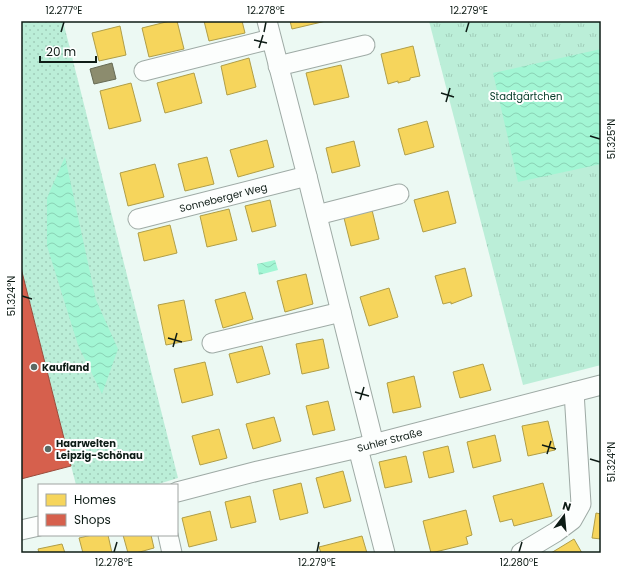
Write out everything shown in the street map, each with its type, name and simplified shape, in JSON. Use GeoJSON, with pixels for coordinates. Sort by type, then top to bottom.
{"type":"FeatureCollection","features":[{"type":"Feature","properties":{"kind":"street"},"geometry":{"type":"LineString","coordinates":[[144,71],[269,30],[308,176],[341,312],[385,553]]}},
{"type":"Feature","properties":{"kind":"street"},"geometry":{"type":"LineString","coordinates":[[278,66],[365,45]]}},
{"type":"Feature","properties":{"kind":"street","name":"Sonneberger Weg"},"geometry":{"type":"LineString","coordinates":[[138,219],[308,176]]}},
{"type":"Feature","properties":{"kind":"street"},"geometry":{"type":"LineString","coordinates":[[317,215],[399,194]]}},
{"type":"Feature","properties":{"kind":"street"},"geometry":{"type":"LineString","coordinates":[[212,343],[341,312]]}},
{"type":"Feature","properties":{"kind":"street","name":"Suhler Straße"},"geometry":{"type":"LineString","coordinates":[[178,492],[258,471],[366,446],[601,385]]}},
{"type":"Feature","properties":{"kind":"street"},"geometry":{"type":"LineString","coordinates":[[521,553],[556,532],[572,520],[581,504],[574,392]]}},
{"type":"Feature","properties":{"kind":"street"},"geometry":{"type":"LineString","coordinates":[[21,530],[38,526]]}},
{"type":"Feature","properties":{"kind":"street"},"geometry":{"type":"LineString","coordinates":[[168,536],[172,553]]}},
{"type":"Feature","properties":{"kind":"green space"},"geometry":{"type":"Polygon","coordinates":[[[21,21],[63,21],[178,478],[158,484],[76,484],[21,268],[21,21]]]}},
{"type":"Feature","properties":{"kind":"green space","name":"Stadtgärtchen"},"geometry":{"type":"Polygon","coordinates":[[[429,21],[601,21],[601,365],[523,385],[429,21]]]}},
{"type":"Feature","properties":{"kind":"water"},"geometry":{"type":"Polygon","coordinates":[[[601,49],[601,164],[518,182],[493,73],[601,49]]]}},
{"type":"Feature","properties":{"kind":"water"},"geometry":{"type":"Polygon","coordinates":[[[65,157],[96,300],[118,349],[102,394],[78,345],[47,246],[47,198],[65,157]]]}},
{"type":"Feature","properties":{"kind":"water"},"geometry":{"type":"Polygon","coordinates":[[[275,260],[278,270],[259,275],[257,264],[275,260]]]}},
{"type":"Feature","properties":{"kind":"building: Homes"},"geometry":{"type":"Polygon","coordinates":[[[170,21],[177,21],[184,49],[149,57],[142,28],[170,21]]]}},
{"type":"Feature","properties":{"kind":"building: Homes"},"geometry":{"type":"Polygon","coordinates":[[[204,21],[242,21],[245,33],[209,41],[204,21]]]}},
{"type":"Feature","properties":{"kind":"building: Homes"},"geometry":{"type":"Polygon","coordinates":[[[290,21],[326,21],[292,29],[290,21]]]}},
{"type":"Feature","properties":{"kind":"building: Homes"},"geometry":{"type":"Polygon","coordinates":[[[120,26],[126,55],[99,61],[92,33],[120,26]]]}},
{"type":"Feature","properties":{"kind":"building: Homes"},"geometry":{"type":"Polygon","coordinates":[[[413,46],[420,76],[398,83],[398,81],[388,84],[381,54],[413,46]]]}},
{"type":"Feature","properties":{"kind":"building: Homes"},"geometry":{"type":"Polygon","coordinates":[[[249,58],[256,87],[227,95],[221,66],[249,58]]]}},
{"type":"Feature","properties":{"kind":"building: Homes"},"geometry":{"type":"Polygon","coordinates":[[[341,65],[349,97],[314,105],[306,73],[341,65]]]}},
{"type":"Feature","properties":{"kind":"building: Homes"},"geometry":{"type":"Polygon","coordinates":[[[194,73],[202,103],[165,113],[157,83],[194,73]]]}},
{"type":"Feature","properties":{"kind":"building: Homes"},"geometry":{"type":"Polygon","coordinates":[[[131,83],[141,121],[109,129],[100,91],[131,83]]]}},
{"type":"Feature","properties":{"kind":"building: Homes"},"geometry":{"type":"Polygon","coordinates":[[[427,121],[434,147],[405,155],[398,129],[427,121]]]}},
{"type":"Feature","properties":{"kind":"building: Homes"},"geometry":{"type":"Polygon","coordinates":[[[267,140],[274,167],[238,177],[230,150],[267,140]]]}},
{"type":"Feature","properties":{"kind":"building: Homes"},"geometry":{"type":"Polygon","coordinates":[[[354,141],[360,166],[332,173],[326,148],[354,141]]]}},
{"type":"Feature","properties":{"kind":"building: Homes"},"geometry":{"type":"Polygon","coordinates":[[[207,157],[214,184],[185,191],[178,164],[207,157]]]}},
{"type":"Feature","properties":{"kind":"building: Homes"},"geometry":{"type":"Polygon","coordinates":[[[155,164],[164,197],[128,206],[120,173],[155,164]]]}},
{"type":"Feature","properties":{"kind":"building: Homes"},"geometry":{"type":"Polygon","coordinates":[[[448,191],[456,223],[423,232],[414,200],[448,191]]]}},
{"type":"Feature","properties":{"kind":"building: Homes"},"geometry":{"type":"Polygon","coordinates":[[[270,200],[276,226],[252,232],[245,206],[270,200]]]}},
{"type":"Feature","properties":{"kind":"building: Homes"},"geometry":{"type":"Polygon","coordinates":[[[229,209],[237,240],[207,247],[200,216],[229,209]]]}},
{"type":"Feature","properties":{"kind":"building: Homes"},"geometry":{"type":"Polygon","coordinates":[[[372,210],[379,239],[351,246],[344,218],[372,210]]]}},
{"type":"Feature","properties":{"kind":"building: Homes"},"geometry":{"type":"Polygon","coordinates":[[[170,225],[177,253],[144,261],[138,233],[170,225]]]}},
{"type":"Feature","properties":{"kind":"building: Homes"},"geometry":{"type":"Polygon","coordinates":[[[465,268],[472,296],[451,304],[451,302],[443,304],[435,276],[465,268]]]}},
{"type":"Feature","properties":{"kind":"building: Homes"},"geometry":{"type":"Polygon","coordinates":[[[306,274],[313,304],[285,312],[277,281],[306,274]]]}},
{"type":"Feature","properties":{"kind":"building: Homes"},"geometry":{"type":"Polygon","coordinates":[[[389,288],[398,317],[369,326],[360,297],[389,288]]]}},
{"type":"Feature","properties":{"kind":"building: Homes"},"geometry":{"type":"Polygon","coordinates":[[[245,292],[253,319],[223,328],[215,300],[245,292]]]}},
{"type":"Feature","properties":{"kind":"building: Homes"},"geometry":{"type":"Polygon","coordinates":[[[184,300],[192,340],[166,345],[158,305],[184,300]]]}},
{"type":"Feature","properties":{"kind":"building: Homes"},"geometry":{"type":"Polygon","coordinates":[[[323,339],[329,368],[302,374],[296,344],[323,339]]]}},
{"type":"Feature","properties":{"kind":"building: Homes"},"geometry":{"type":"Polygon","coordinates":[[[262,346],[270,374],[237,383],[229,354],[262,346]]]}},
{"type":"Feature","properties":{"kind":"building: Homes"},"geometry":{"type":"Polygon","coordinates":[[[205,362],[213,395],[182,403],[174,369],[205,362]]]}},
{"type":"Feature","properties":{"kind":"building: Homes"},"geometry":{"type":"Polygon","coordinates":[[[483,364],[491,390],[460,398],[453,372],[483,364]]]}},
{"type":"Feature","properties":{"kind":"building: Homes"},"geometry":{"type":"Polygon","coordinates":[[[414,376],[421,407],[393,413],[387,383],[414,376]]]}},
{"type":"Feature","properties":{"kind":"building: Homes"},"geometry":{"type":"Polygon","coordinates":[[[328,401],[335,430],[313,435],[306,406],[328,401]]]}},
{"type":"Feature","properties":{"kind":"building: Homes"},"geometry":{"type":"Polygon","coordinates":[[[274,417],[281,441],[253,449],[246,424],[274,417]]]}},
{"type":"Feature","properties":{"kind":"building: Homes"},"geometry":{"type":"Polygon","coordinates":[[[548,421],[555,450],[528,456],[522,426],[548,421]]]}},
{"type":"Feature","properties":{"kind":"building: Homes"},"geometry":{"type":"Polygon","coordinates":[[[219,429],[227,458],[200,465],[192,436],[219,429]]]}},
{"type":"Feature","properties":{"kind":"building: Homes"},"geometry":{"type":"Polygon","coordinates":[[[495,435],[501,461],[473,468],[467,442],[495,435]]]}},
{"type":"Feature","properties":{"kind":"building: Homes"},"geometry":{"type":"Polygon","coordinates":[[[448,446],[454,472],[429,478],[423,452],[448,446]]]}},
{"type":"Feature","properties":{"kind":"building: Homes"},"geometry":{"type":"Polygon","coordinates":[[[406,456],[412,482],[385,488],[379,462],[406,456]]]}},
{"type":"Feature","properties":{"kind":"building: Homes"},"geometry":{"type":"Polygon","coordinates":[[[343,471],[351,501],[324,508],[316,478],[343,471]]]}},
{"type":"Feature","properties":{"kind":"building: Homes"},"geometry":{"type":"Polygon","coordinates":[[[301,483],[308,513],[280,520],[273,490],[301,483]]]}},
{"type":"Feature","properties":{"kind":"building: Homes"},"geometry":{"type":"Polygon","coordinates":[[[543,483],[552,516],[514,526],[512,519],[500,522],[493,496],[543,483]]]}},
{"type":"Feature","properties":{"kind":"building: Homes"},"geometry":{"type":"Polygon","coordinates":[[[250,496],[256,522],[231,528],[225,502],[250,496]]]}},
{"type":"Feature","properties":{"kind":"building: Homes"},"geometry":{"type":"Polygon","coordinates":[[[466,510],[472,535],[466,537],[468,544],[431,553],[423,521],[466,510]]]}},
{"type":"Feature","properties":{"kind":"building: Homes"},"geometry":{"type":"Polygon","coordinates":[[[210,511],[217,540],[189,547],[182,518],[210,511]]]}},
{"type":"Feature","properties":{"kind":"building: Homes"},"geometry":{"type":"Polygon","coordinates":[[[596,513],[601,514],[601,539],[592,538],[596,513]]]}},
{"type":"Feature","properties":{"kind":"building: Homes"},"geometry":{"type":"Polygon","coordinates":[[[88,536],[108,536],[112,553],[83,553],[79,538],[88,536]]]}},
{"type":"Feature","properties":{"kind":"building: Homes"},"geometry":{"type":"Polygon","coordinates":[[[123,536],[151,536],[154,548],[136,553],[128,553],[123,536]]]}},
{"type":"Feature","properties":{"kind":"building: Homes"},"geometry":{"type":"Polygon","coordinates":[[[362,536],[367,553],[321,553],[319,547],[362,536]]]}},
{"type":"Feature","properties":{"kind":"building: Homes"},"geometry":{"type":"Polygon","coordinates":[[[574,539],[582,553],[551,553],[574,539]]]}},
{"type":"Feature","properties":{"kind":"building: Homes"},"geometry":{"type":"Polygon","coordinates":[[[62,544],[65,553],[39,553],[38,549],[62,544]]]}},
{"type":"Feature","properties":{"kind":"building: Shops","name":"Kaufland"},"geometry":{"type":"Polygon","coordinates":[[[21,268],[71,466],[21,479],[21,268]]]}},
{"type":"Feature","properties":{"kind":"building: Industry"},"geometry":{"type":"Polygon","coordinates":[[[112,63],[116,79],[94,84],[90,69],[112,63]]]}},
{"type":"Feature","properties":{"kind":"place","name":"Kaufland"},"geometry":{"type":"Point","coordinates":[34,367]}},
{"type":"Feature","properties":{"kind":"place","name":"Haarwelten Leipzig-Schönau"},"geometry":{"type":"Point","coordinates":[48,449]}}]}
